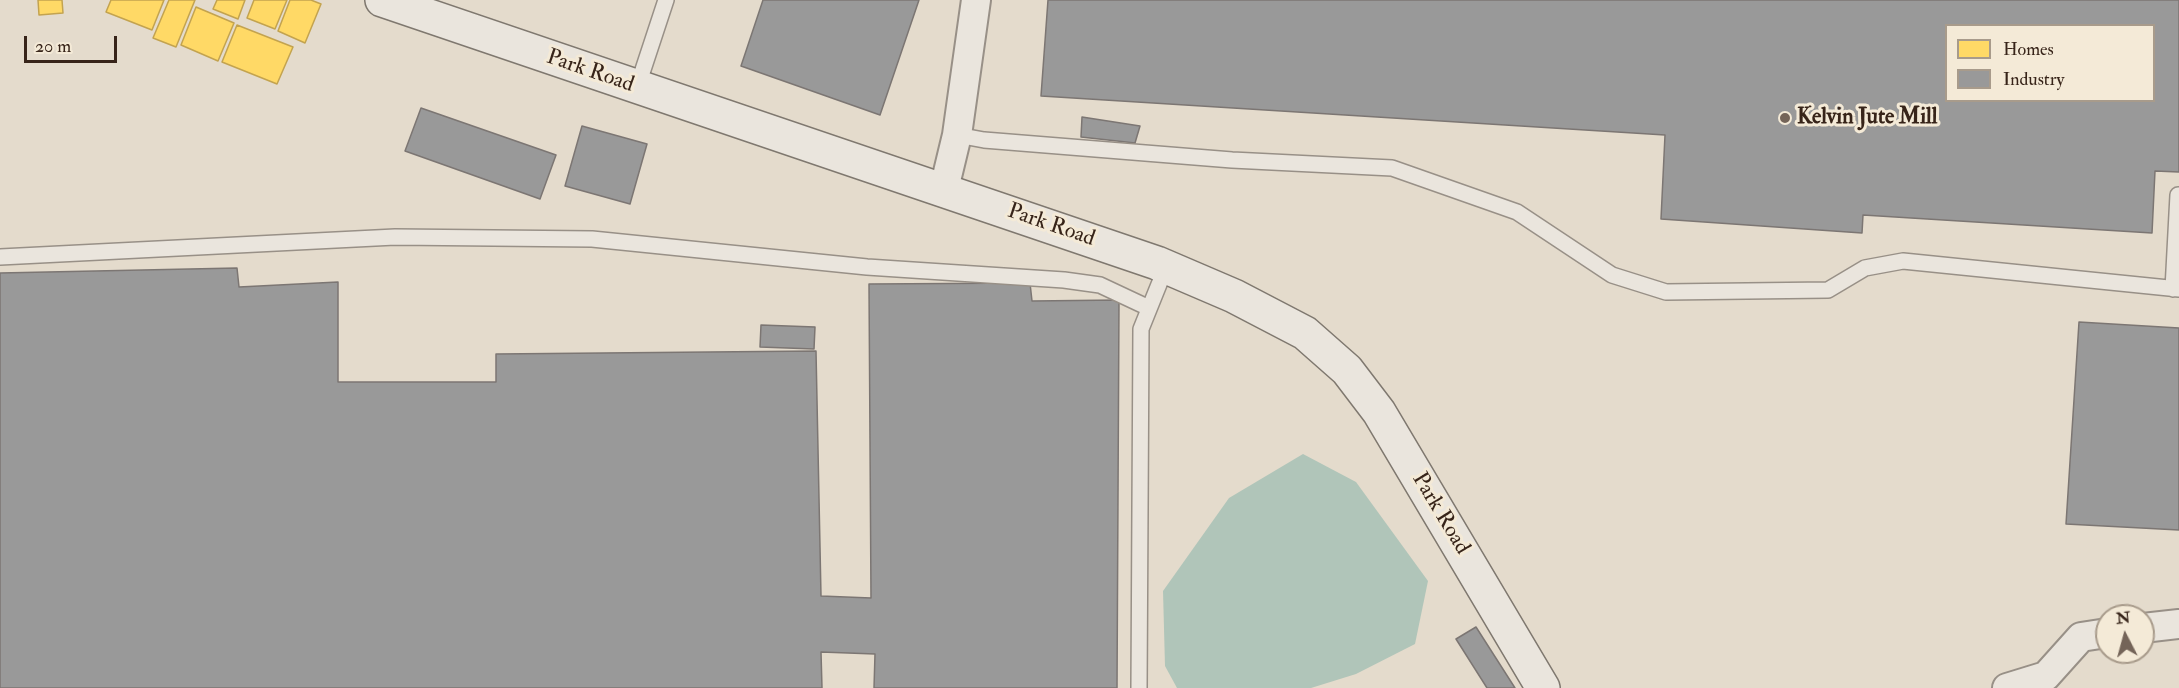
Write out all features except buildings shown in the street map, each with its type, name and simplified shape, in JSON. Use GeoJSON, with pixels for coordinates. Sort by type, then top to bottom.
{"type":"FeatureCollection","features":[{"type":"Feature","properties":{"kind":"street","name":"Park Road"},"geometry":{"type":"LineString","coordinates":[[382,0],[637,88],[944,189],[1166,267],[1234,296],[1305,333],[1347,370],[1379,412],[1544,688]]}},
{"type":"Feature","properties":{"kind":"street"},"geometry":{"type":"LineString","coordinates":[[944,189],[957,135],[976,0]]}},
{"type":"Feature","properties":{"kind":"street"},"geometry":{"type":"LineString","coordinates":[[2155,627],[2179,624]]}},
{"type":"Feature","properties":{"kind":"street"},"geometry":{"type":"LineString","coordinates":[[2007,688],[2046,676],[2081,637],[2095,635]]}},
{"type":"Feature","properties":{"kind":"lane"},"geometry":{"type":"LineString","coordinates":[[637,88],[666,0]]}},
{"type":"Feature","properties":{"kind":"lane"},"geometry":{"type":"LineString","coordinates":[[957,135],[984,140],[1220,159],[1392,168],[1517,212],[1612,275],[1666,292],[1828,290],[1865,268],[1903,261],[2176,289],[2178,195]]}},
{"type":"Feature","properties":{"kind":"lane"},"geometry":{"type":"LineString","coordinates":[[0,257],[395,237],[592,239],[867,267],[1065,280],[1100,285],[1149,309]]}},
{"type":"Feature","properties":{"kind":"lane"},"geometry":{"type":"LineString","coordinates":[[1139,688],[1141,328],[1166,267]]}},
{"type":"Feature","properties":{"kind":"shaded area"},"geometry":{"type":"Polygon","coordinates":[[[1303,454],[1356,482],[1428,581],[1415,644],[1356,674],[1311,688],[1177,688],[1165,666],[1163,591],[1229,498],[1303,454]]]}},
{"type":"Feature","properties":{"kind":"place","name":"Kelvin Jute Mill"},"geometry":{"type":"Point","coordinates":[1785,118]}}]}
